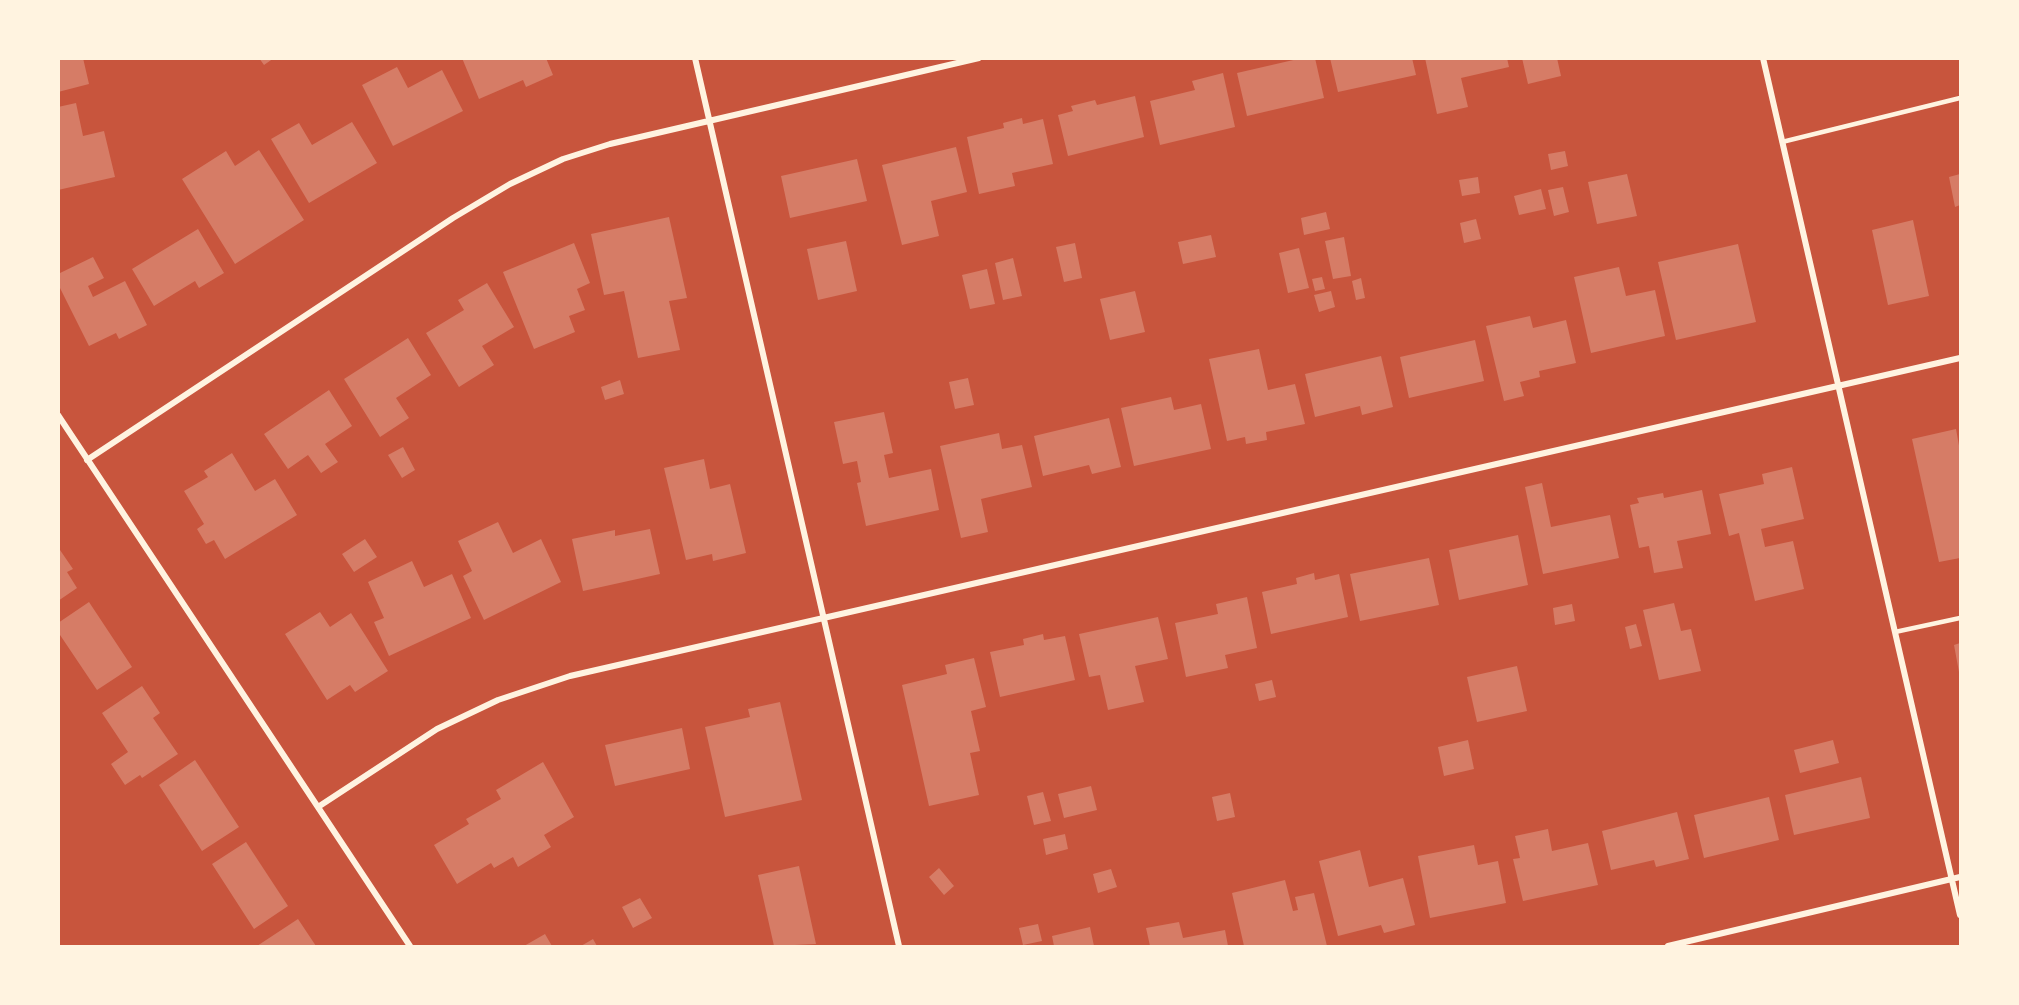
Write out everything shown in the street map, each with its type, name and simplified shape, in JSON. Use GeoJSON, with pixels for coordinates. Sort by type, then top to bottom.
{"type":"FeatureCollection","features":[{"type":"Feature","properties":{"kind":"street"},"geometry":{"type":"LineString","coordinates":[[695,58],[899,946]]}},
{"type":"Feature","properties":{"kind":"street"},"geometry":{"type":"LineString","coordinates":[[87,460],[453,218],[510,184],[563,159],[610,144],[979,58]]}},
{"type":"Feature","properties":{"kind":"street"},"geometry":{"type":"LineString","coordinates":[[1762,58],[1960,915]]}},
{"type":"Feature","properties":{"kind":"street"},"geometry":{"type":"LineString","coordinates":[[318,807],[437,729],[498,700],[570,676],[1960,358]]}},
{"type":"Feature","properties":{"kind":"street"},"geometry":{"type":"LineString","coordinates":[[58,415],[410,946]]}},
{"type":"Feature","properties":{"kind":"street"},"geometry":{"type":"LineString","coordinates":[[1668,946],[1960,877]]}},
{"type":"Feature","properties":{"kind":"lane"},"geometry":{"type":"LineString","coordinates":[[1782,142],[1960,98]]}},
{"type":"Feature","properties":{"kind":"lane"},"geometry":{"type":"LineString","coordinates":[[1895,632],[1960,618]]}},
{"type":"Feature","properties":{"kind":"building"},"geometry":{"type":"Polygon","coordinates":[[[58,58],[83,58],[89,84],[58,92],[58,58]]]}},
{"type":"Feature","properties":{"kind":"building"},"geometry":{"type":"Polygon","coordinates":[[[259,58],[274,58],[264,65],[259,58]]]}},
{"type":"Feature","properties":{"kind":"building"},"geometry":{"type":"Polygon","coordinates":[[[462,58],[546,58],[553,75],[526,87],[523,80],[479,99],[462,58]]]}},
{"type":"Feature","properties":{"kind":"building"},"geometry":{"type":"Polygon","coordinates":[[[1302,58],[1315,58],[1324,98],[1247,116],[1237,73],[1302,58]]]}},
{"type":"Feature","properties":{"kind":"building"},"geometry":{"type":"Polygon","coordinates":[[[1330,58],[1412,58],[1416,75],[1338,92],[1330,58]]]}},
{"type":"Feature","properties":{"kind":"building"},"geometry":{"type":"Polygon","coordinates":[[[1425,58],[1507,58],[1509,67],[1461,78],[1468,107],[1437,114],[1425,58]]]}},
{"type":"Feature","properties":{"kind":"building"},"geometry":{"type":"Polygon","coordinates":[[[1522,58],[1557,58],[1561,76],[1528,84],[1522,58]]]}},
{"type":"Feature","properties":{"kind":"building"},"geometry":{"type":"Polygon","coordinates":[[[397,67],[408,88],[442,70],[463,111],[393,146],[362,85],[397,67]]]}},
{"type":"Feature","properties":{"kind":"building"},"geometry":{"type":"Polygon","coordinates":[[[1223,73],[1235,127],[1160,145],[1150,101],[1195,90],[1192,81],[1223,73]]]}},
{"type":"Feature","properties":{"kind":"building"},"geometry":{"type":"Polygon","coordinates":[[[1135,96],[1144,137],[1068,156],[1058,115],[1073,111],[1071,106],[1095,100],[1097,105],[1135,96]]]}},
{"type":"Feature","properties":{"kind":"building"},"geometry":{"type":"Polygon","coordinates":[[[76,103],[83,136],[104,131],[115,177],[58,190],[58,107],[76,103]]]}},
{"type":"Feature","properties":{"kind":"building"},"geometry":{"type":"Polygon","coordinates":[[[1022,118],[1023,124],[1043,119],[1053,164],[1012,173],[1015,186],[979,194],[967,137],[1004,128],[1003,123],[1022,118]]]}},
{"type":"Feature","properties":{"kind":"building"},"geometry":{"type":"Polygon","coordinates":[[[352,122],[377,163],[309,203],[271,139],[299,123],[312,145],[352,122]]]}},
{"type":"Feature","properties":{"kind":"building"},"geometry":{"type":"Polygon","coordinates":[[[956,147],[967,192],[931,201],[939,236],[902,245],[882,165],[956,147]]]}},
{"type":"Feature","properties":{"kind":"building"},"geometry":{"type":"Polygon","coordinates":[[[259,150],[304,220],[235,264],[182,179],[226,151],[235,166],[259,150]]]}},
{"type":"Feature","properties":{"kind":"building"},"geometry":{"type":"Polygon","coordinates":[[[1565,151],[1568,166],[1551,170],[1548,154],[1565,151]]]}},
{"type":"Feature","properties":{"kind":"building"},"geometry":{"type":"Polygon","coordinates":[[[857,159],[867,201],[790,218],[781,176],[857,159]]]}},
{"type":"Feature","properties":{"kind":"building"},"geometry":{"type":"Polygon","coordinates":[[[1627,174],[1637,216],[1597,224],[1588,182],[1627,174]]]}},
{"type":"Feature","properties":{"kind":"building"},"geometry":{"type":"Polygon","coordinates":[[[1960,174],[1960,205],[1955,207],[1949,177],[1960,174]]]}},
{"type":"Feature","properties":{"kind":"building"},"geometry":{"type":"Polygon","coordinates":[[[1478,177],[1480,193],[1462,196],[1459,180],[1478,177]]]}},
{"type":"Feature","properties":{"kind":"building"},"geometry":{"type":"Polygon","coordinates":[[[1563,187],[1569,212],[1554,216],[1548,190],[1563,187]]]}},
{"type":"Feature","properties":{"kind":"building"},"geometry":{"type":"Polygon","coordinates":[[[1541,189],[1546,209],[1519,215],[1514,196],[1541,189]]]}},
{"type":"Feature","properties":{"kind":"building"},"geometry":{"type":"Polygon","coordinates":[[[1326,212],[1330,229],[1304,235],[1301,218],[1326,212]]]}},
{"type":"Feature","properties":{"kind":"building"},"geometry":{"type":"Polygon","coordinates":[[[669,217],[687,298],[669,301],[680,350],[638,358],[624,291],[604,295],[591,234],[669,217]]]}},
{"type":"Feature","properties":{"kind":"building"},"geometry":{"type":"Polygon","coordinates":[[[1476,219],[1481,239],[1464,243],[1460,223],[1476,219]]]}},
{"type":"Feature","properties":{"kind":"building"},"geometry":{"type":"Polygon","coordinates":[[[1913,220],[1929,296],[1888,305],[1872,230],[1913,220]]]}},
{"type":"Feature","properties":{"kind":"building"},"geometry":{"type":"Polygon","coordinates":[[[198,229],[224,273],[199,288],[195,281],[154,306],[132,269],[198,229]]]}},
{"type":"Feature","properties":{"kind":"building"},"geometry":{"type":"Polygon","coordinates":[[[1211,235],[1216,257],[1183,264],[1178,242],[1211,235]]]}},
{"type":"Feature","properties":{"kind":"building"},"geometry":{"type":"Polygon","coordinates":[[[1344,237],[1351,276],[1333,279],[1325,241],[1344,237]]]}},
{"type":"Feature","properties":{"kind":"building"},"geometry":{"type":"Polygon","coordinates":[[[846,241],[857,291],[818,300],[807,249],[846,241]]]}},
{"type":"Feature","properties":{"kind":"building"},"geometry":{"type":"Polygon","coordinates":[[[574,243],[590,283],[577,289],[585,310],[569,316],[575,332],[534,349],[503,272],[574,243]]]}},
{"type":"Feature","properties":{"kind":"building"},"geometry":{"type":"Polygon","coordinates":[[[1075,243],[1082,278],[1064,282],[1056,247],[1075,243]]]}},
{"type":"Feature","properties":{"kind":"building"},"geometry":{"type":"Polygon","coordinates":[[[1738,244],[1756,322],[1676,340],[1658,262],[1738,244]]]}},
{"type":"Feature","properties":{"kind":"building"},"geometry":{"type":"Polygon","coordinates":[[[1299,248],[1309,288],[1288,293],[1279,253],[1299,248]]]}},
{"type":"Feature","properties":{"kind":"building"},"geometry":{"type":"Polygon","coordinates":[[[93,257],[104,278],[88,286],[93,297],[125,281],[147,325],[119,339],[116,333],[89,346],[58,284],[58,274],[93,257]]]}},
{"type":"Feature","properties":{"kind":"building"},"geometry":{"type":"Polygon","coordinates":[[[1013,258],[1022,296],[1003,300],[995,263],[1013,258]]]}},
{"type":"Feature","properties":{"kind":"building"},"geometry":{"type":"Polygon","coordinates":[[[1619,267],[1626,296],[1655,290],[1665,336],[1591,353],[1574,277],[1619,267]]]}},
{"type":"Feature","properties":{"kind":"building"},"geometry":{"type":"Polygon","coordinates":[[[987,269],[995,304],[970,309],[962,275],[987,269]]]}},
{"type":"Feature","properties":{"kind":"building"},"geometry":{"type":"Polygon","coordinates":[[[1322,277],[1325,289],[1315,291],[1312,279],[1322,277]]]}},
{"type":"Feature","properties":{"kind":"building"},"geometry":{"type":"Polygon","coordinates":[[[1361,278],[1365,298],[1356,300],[1352,281],[1361,278]]]}},
{"type":"Feature","properties":{"kind":"building"},"geometry":{"type":"Polygon","coordinates":[[[487,283],[514,327],[482,346],[494,365],[459,387],[426,333],[464,310],[458,300],[487,283]]]}},
{"type":"Feature","properties":{"kind":"building"},"geometry":{"type":"Polygon","coordinates":[[[1135,291],[1145,332],[1110,340],[1100,299],[1135,291]]]}},
{"type":"Feature","properties":{"kind":"building"},"geometry":{"type":"Polygon","coordinates":[[[1331,291],[1335,307],[1319,312],[1314,295],[1331,291]]]}},
{"type":"Feature","properties":{"kind":"building"},"geometry":{"type":"Polygon","coordinates":[[[1530,316],[1533,328],[1566,320],[1576,363],[1539,371],[1540,377],[1520,382],[1524,396],[1504,401],[1486,326],[1530,316]]]}},
{"type":"Feature","properties":{"kind":"building"},"geometry":{"type":"Polygon","coordinates":[[[408,338],[431,375],[396,398],[409,418],[380,437],[344,379],[408,338]]]}},
{"type":"Feature","properties":{"kind":"building"},"geometry":{"type":"Polygon","coordinates":[[[1475,340],[1484,381],[1409,398],[1400,357],[1475,340]]]}},
{"type":"Feature","properties":{"kind":"building"},"geometry":{"type":"Polygon","coordinates":[[[1259,349],[1268,390],[1295,384],[1305,424],[1266,432],[1267,440],[1246,444],[1245,437],[1227,441],[1209,359],[1259,349]]]}},
{"type":"Feature","properties":{"kind":"building"},"geometry":{"type":"Polygon","coordinates":[[[1381,356],[1393,407],[1362,415],[1360,406],[1315,417],[1305,374],[1381,356]]]}},
{"type":"Feature","properties":{"kind":"building"},"geometry":{"type":"Polygon","coordinates":[[[968,378],[974,405],[955,409],[949,382],[968,378]]]}},
{"type":"Feature","properties":{"kind":"building"},"geometry":{"type":"Polygon","coordinates":[[[620,380],[624,394],[605,400],[601,387],[620,380]]]}},
{"type":"Feature","properties":{"kind":"building"},"geometry":{"type":"Polygon","coordinates":[[[329,390],[352,426],[325,444],[338,462],[321,473],[308,455],[288,469],[264,434],[329,390]]]}},
{"type":"Feature","properties":{"kind":"building"},"geometry":{"type":"Polygon","coordinates":[[[1171,397],[1174,410],[1201,404],[1211,449],[1134,466],[1121,408],[1171,397]]]}},
{"type":"Feature","properties":{"kind":"building"},"geometry":{"type":"Polygon","coordinates":[[[884,412],[893,453],[884,455],[889,478],[931,469],[939,510],[866,526],[857,483],[861,482],[857,461],[843,464],[834,422],[884,412]]]}},
{"type":"Feature","properties":{"kind":"building"},"geometry":{"type":"Polygon","coordinates":[[[1109,418],[1121,467],[1092,474],[1089,465],[1043,476],[1034,436],[1109,418]]]}},
{"type":"Feature","properties":{"kind":"building"},"geometry":{"type":"Polygon","coordinates":[[[1956,429],[1960,451],[1960,558],[1939,562],[1912,439],[1956,429]]]}},
{"type":"Feature","properties":{"kind":"building"},"geometry":{"type":"Polygon","coordinates":[[[999,433],[1002,449],[1022,445],[1032,487],[981,499],[988,532],[961,538],[940,446],[999,433]]]}},
{"type":"Feature","properties":{"kind":"building"},"geometry":{"type":"Polygon","coordinates":[[[403,447],[415,470],[402,478],[388,455],[403,447]]]}},
{"type":"Feature","properties":{"kind":"building"},"geometry":{"type":"Polygon","coordinates":[[[232,453],[255,491],[275,479],[297,515],[225,559],[214,540],[206,544],[197,529],[204,524],[184,491],[208,477],[204,471],[232,453]]]}},
{"type":"Feature","properties":{"kind":"building"},"geometry":{"type":"Polygon","coordinates":[[[704,459],[710,489],[730,484],[746,553],[713,561],[712,554],[686,560],[664,468],[704,459]]]}},
{"type":"Feature","properties":{"kind":"building"},"geometry":{"type":"Polygon","coordinates":[[[1792,467],[1804,519],[1761,529],[1765,547],[1793,541],[1804,589],[1755,601],[1739,533],[1729,536],[1719,494],[1764,484],[1762,474],[1792,467]]]}},
{"type":"Feature","properties":{"kind":"building"},"geometry":{"type":"Polygon","coordinates":[[[1542,483],[1551,527],[1610,515],[1619,558],[1543,574],[1525,487],[1542,483]]]}},
{"type":"Feature","properties":{"kind":"building"},"geometry":{"type":"Polygon","coordinates":[[[1702,490],[1711,534],[1677,541],[1683,568],[1654,573],[1649,546],[1639,548],[1630,505],[1639,503],[1637,498],[1663,493],[1664,498],[1702,490]]]}},
{"type":"Feature","properties":{"kind":"building"},"geometry":{"type":"Polygon","coordinates":[[[498,522],[513,553],[541,539],[561,582],[484,620],[463,576],[472,571],[458,541],[498,522]]]}},
{"type":"Feature","properties":{"kind":"building"},"geometry":{"type":"Polygon","coordinates":[[[650,529],[660,574],[583,591],[572,539],[615,530],[615,536],[650,529]]]}},
{"type":"Feature","properties":{"kind":"building"},"geometry":{"type":"Polygon","coordinates":[[[1518,535],[1528,585],[1459,600],[1449,550],[1518,535]]]}},
{"type":"Feature","properties":{"kind":"building"},"geometry":{"type":"Polygon","coordinates":[[[365,539],[377,557],[354,572],[342,554],[365,539]]]}},
{"type":"Feature","properties":{"kind":"building"},"geometry":{"type":"Polygon","coordinates":[[[60,550],[73,569],[67,572],[77,588],[58,601],[60,550]]]}},
{"type":"Feature","properties":{"kind":"building"},"geometry":{"type":"Polygon","coordinates":[[[1429,558],[1439,605],[1360,621],[1350,574],[1429,558]]]}},
{"type":"Feature","properties":{"kind":"building"},"geometry":{"type":"Polygon","coordinates":[[[412,561],[424,587],[452,574],[471,618],[389,656],[374,622],[384,618],[368,582],[412,561]]]}},
{"type":"Feature","properties":{"kind":"building"},"geometry":{"type":"Polygon","coordinates":[[[1314,573],[1315,580],[1339,574],[1348,617],[1271,634],[1262,592],[1297,584],[1296,578],[1314,573]]]}},
{"type":"Feature","properties":{"kind":"building"},"geometry":{"type":"Polygon","coordinates":[[[1247,597],[1257,648],[1225,655],[1228,668],[1186,677],[1175,623],[1218,614],[1216,604],[1247,597]]]}},
{"type":"Feature","properties":{"kind":"building"},"geometry":{"type":"Polygon","coordinates":[[[89,602],[132,667],[97,690],[58,632],[58,623],[89,602]]]}},
{"type":"Feature","properties":{"kind":"building"},"geometry":{"type":"Polygon","coordinates":[[[1674,603],[1681,631],[1691,629],[1701,671],[1659,680],[1643,610],[1674,603]]]}},
{"type":"Feature","properties":{"kind":"building"},"geometry":{"type":"Polygon","coordinates":[[[1572,604],[1575,621],[1555,625],[1553,608],[1572,604]]]}},
{"type":"Feature","properties":{"kind":"building"},"geometry":{"type":"Polygon","coordinates":[[[320,612],[330,627],[351,613],[388,671],[355,692],[350,685],[327,700],[285,634],[320,612]]]}},
{"type":"Feature","properties":{"kind":"building"},"geometry":{"type":"Polygon","coordinates":[[[1158,617],[1168,659],[1135,666],[1144,702],[1108,710],[1100,675],[1089,677],[1079,634],[1158,617]]]}},
{"type":"Feature","properties":{"kind":"building"},"geometry":{"type":"Polygon","coordinates":[[[1636,624],[1642,646],[1630,649],[1625,627],[1636,624]]]}},
{"type":"Feature","properties":{"kind":"building"},"geometry":{"type":"Polygon","coordinates":[[[1043,634],[1044,640],[1065,636],[1075,680],[1000,697],[990,652],[1024,645],[1023,639],[1043,634]]]}},
{"type":"Feature","properties":{"kind":"building"},"geometry":{"type":"Polygon","coordinates":[[[1960,643],[1960,672],[1959,672],[1954,645],[1960,643]]]}},
{"type":"Feature","properties":{"kind":"building"},"geometry":{"type":"Polygon","coordinates":[[[974,658],[986,707],[971,711],[980,751],[970,753],[979,795],[929,806],[902,685],[947,674],[945,665],[974,658]]]}},
{"type":"Feature","properties":{"kind":"building"},"geometry":{"type":"Polygon","coordinates":[[[1517,666],[1527,711],[1477,722],[1467,677],[1517,666]]]}},
{"type":"Feature","properties":{"kind":"building"},"geometry":{"type":"Polygon","coordinates":[[[1272,680],[1276,697],[1259,701],[1255,684],[1272,680]]]}},
{"type":"Feature","properties":{"kind":"building"},"geometry":{"type":"Polygon","coordinates":[[[142,686],[160,713],[153,718],[178,754],[142,778],[140,775],[125,785],[111,764],[128,752],[102,713],[142,686]]]}},
{"type":"Feature","properties":{"kind":"building"},"geometry":{"type":"Polygon","coordinates":[[[780,702],[802,800],[725,817],[705,727],[750,717],[748,709],[780,702]]]}},
{"type":"Feature","properties":{"kind":"building"},"geometry":{"type":"Polygon","coordinates":[[[682,728],[690,769],[615,786],[605,745],[682,728]]]}},
{"type":"Feature","properties":{"kind":"building"},"geometry":{"type":"Polygon","coordinates":[[[1468,740],[1474,769],[1444,776],[1438,747],[1468,740]]]}},
{"type":"Feature","properties":{"kind":"building"},"geometry":{"type":"Polygon","coordinates":[[[1833,740],[1839,763],[1800,773],[1794,750],[1833,740]]]}},
{"type":"Feature","properties":{"kind":"building"},"geometry":{"type":"Polygon","coordinates":[[[195,760],[239,827],[202,851],[159,785],[195,760]]]}},
{"type":"Feature","properties":{"kind":"building"},"geometry":{"type":"Polygon","coordinates":[[[543,762],[574,817],[544,835],[551,847],[518,867],[513,857],[494,868],[491,863],[457,884],[434,845],[469,824],[466,819],[501,799],[496,790],[543,762]]]}},
{"type":"Feature","properties":{"kind":"building"},"geometry":{"type":"Polygon","coordinates":[[[1861,777],[1870,818],[1794,835],[1785,795],[1861,777]]]}},
{"type":"Feature","properties":{"kind":"building"},"geometry":{"type":"Polygon","coordinates":[[[1091,786],[1097,810],[1064,818],[1058,794],[1091,786]]]}},
{"type":"Feature","properties":{"kind":"building"},"geometry":{"type":"Polygon","coordinates":[[[1043,792],[1051,821],[1034,825],[1027,796],[1043,792]]]}},
{"type":"Feature","properties":{"kind":"building"},"geometry":{"type":"Polygon","coordinates":[[[1230,793],[1235,817],[1217,821],[1212,797],[1230,793]]]}},
{"type":"Feature","properties":{"kind":"building"},"geometry":{"type":"Polygon","coordinates":[[[1769,797],[1779,840],[1704,858],[1694,815],[1769,797]]]}},
{"type":"Feature","properties":{"kind":"building"},"geometry":{"type":"Polygon","coordinates":[[[1677,812],[1689,859],[1656,867],[1654,860],[1611,870],[1602,831],[1677,812]]]}},
{"type":"Feature","properties":{"kind":"building"},"geometry":{"type":"Polygon","coordinates":[[[1548,829],[1552,851],[1588,843],[1598,885],[1523,901],[1513,859],[1520,858],[1515,836],[1548,829]]]}},
{"type":"Feature","properties":{"kind":"building"},"geometry":{"type":"Polygon","coordinates":[[[1065,834],[1068,849],[1046,855],[1043,839],[1065,834]]]}},
{"type":"Feature","properties":{"kind":"building"},"geometry":{"type":"Polygon","coordinates":[[[246,842],[288,906],[254,929],[212,864],[246,842]]]}},
{"type":"Feature","properties":{"kind":"building"},"geometry":{"type":"Polygon","coordinates":[[[1474,845],[1478,865],[1498,861],[1506,903],[1430,918],[1418,856],[1474,845]]]}},
{"type":"Feature","properties":{"kind":"building"},"geometry":{"type":"Polygon","coordinates":[[[1360,850],[1369,887],[1403,878],[1415,925],[1384,933],[1381,925],[1338,936],[1319,861],[1360,850]]]}},
{"type":"Feature","properties":{"kind":"building"},"geometry":{"type":"Polygon","coordinates":[[[799,866],[816,944],[774,946],[758,875],[799,866]]]}},
{"type":"Feature","properties":{"kind":"building"},"geometry":{"type":"Polygon","coordinates":[[[939,868],[954,886],[944,895],[929,877],[939,868]]]}},
{"type":"Feature","properties":{"kind":"building"},"geometry":{"type":"Polygon","coordinates":[[[1111,869],[1117,887],[1098,893],[1093,874],[1111,869]]]}},
{"type":"Feature","properties":{"kind":"building"},"geometry":{"type":"Polygon","coordinates":[[[1285,880],[1293,911],[1298,910],[1295,897],[1314,893],[1327,946],[1244,946],[1232,893],[1285,880]]]}},
{"type":"Feature","properties":{"kind":"building"},"geometry":{"type":"Polygon","coordinates":[[[640,898],[652,918],[633,928],[622,907],[640,898]]]}},
{"type":"Feature","properties":{"kind":"building"},"geometry":{"type":"Polygon","coordinates":[[[298,919],[316,946],[257,946],[298,919]]]}},
{"type":"Feature","properties":{"kind":"building"},"geometry":{"type":"Polygon","coordinates":[[[1179,922],[1183,938],[1225,930],[1228,946],[1150,946],[1146,928],[1179,922]]]}},
{"type":"Feature","properties":{"kind":"building"},"geometry":{"type":"Polygon","coordinates":[[[1038,924],[1042,941],[1023,945],[1019,928],[1038,924]]]}},
{"type":"Feature","properties":{"kind":"building"},"geometry":{"type":"Polygon","coordinates":[[[1090,927],[1094,946],[1054,946],[1052,936],[1090,927]]]}},
{"type":"Feature","properties":{"kind":"building"},"geometry":{"type":"Polygon","coordinates":[[[545,934],[552,946],[524,946],[545,934]]]}},
{"type":"Feature","properties":{"kind":"building"},"geometry":{"type":"Polygon","coordinates":[[[593,939],[597,946],[581,946],[593,939]]]}}]}
